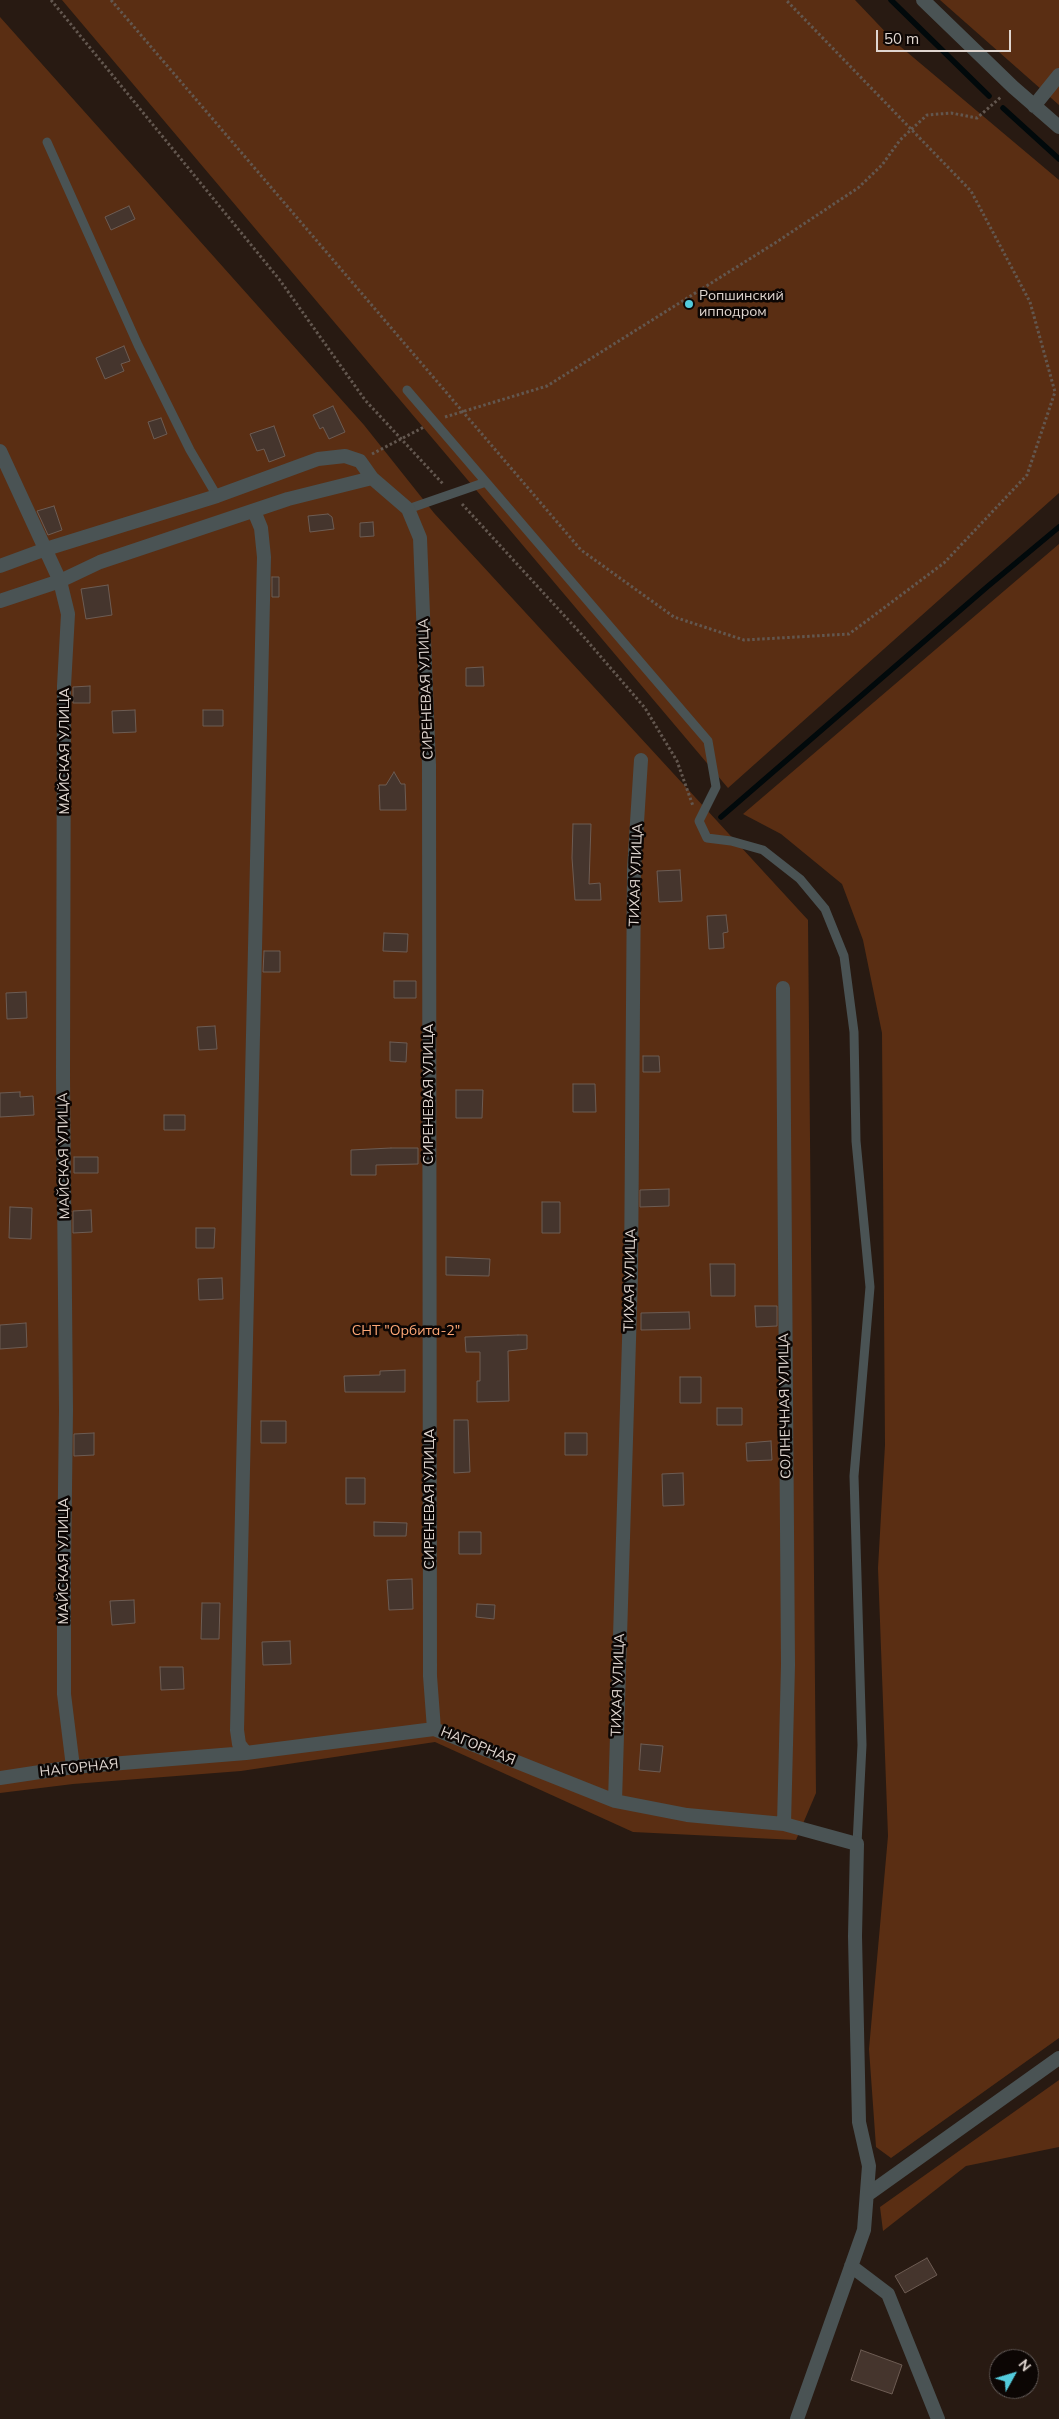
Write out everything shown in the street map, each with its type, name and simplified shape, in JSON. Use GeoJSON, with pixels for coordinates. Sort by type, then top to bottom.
{"type":"FeatureCollection","features":[{"type":"Feature","properties":{"kind":"street"},"geometry":{"type":"LineString","coordinates":[[923,0],[1013,87],[1059,128]]}},
{"type":"Feature","properties":{"kind":"street"},"geometry":{"type":"LineString","coordinates":[[1034,106],[1059,75]]}},
{"type":"Feature","properties":{"kind":"street","name":"МАЙСКАЯ УЛИЦА"},"geometry":{"type":"LineString","coordinates":[[0,451],[60,581],[68,614],[64,686],[63,1076],[66,1410],[64,1694],[73,1767]]}},
{"type":"Feature","properties":{"kind":"street"},"geometry":{"type":"LineString","coordinates":[[0,566],[46,549],[217,496],[318,459],[344,456],[360,461]]}},
{"type":"Feature","properties":{"kind":"street","name":"СИРЕНЕВАЯ УЛИЦА"},"geometry":{"type":"LineString","coordinates":[[360,461],[372,478],[408,509],[420,538],[429,765],[430,1676],[434,1729]]}},
{"type":"Feature","properties":{"kind":"street"},"geometry":{"type":"LineString","coordinates":[[0,601],[60,581],[100,562],[254,511],[372,478]]}},
{"type":"Feature","properties":{"kind":"street"},"geometry":{"type":"LineString","coordinates":[[246,1753],[239,1744],[238,1730],[264,557],[261,528],[254,511]]}},
{"type":"Feature","properties":{"kind":"street","name":"ТИХАЯ УЛИЦА"},"geometry":{"type":"LineString","coordinates":[[615,1800],[631,1274],[634,869],[641,760]]}},
{"type":"Feature","properties":{"kind":"street","name":"СОЛНЕЧНАЯ УЛИЦА"},"geometry":{"type":"LineString","coordinates":[[783,988],[788,1655],[784,1824]]}},
{"type":"Feature","properties":{"kind":"street","name":"НАГОРНАЯ"},"geometry":{"type":"LineString","coordinates":[[0,1778],[73,1767],[246,1753],[434,1729],[615,1800],[687,1815],[784,1824],[857,1844]]}},
{"type":"Feature","properties":{"kind":"street"},"geometry":{"type":"LineString","coordinates":[[797,2419],[864,2230],[869,2166],[859,2122],[856,1936],[857,1844]]}},
{"type":"Feature","properties":{"kind":"street"},"geometry":{"type":"LineString","coordinates":[[867,2195],[1059,2058]]}},
{"type":"Feature","properties":{"kind":"street"},"geometry":{"type":"LineString","coordinates":[[851,2266],[888,2294],[938,2419]]}},
{"type":"Feature","properties":{"kind":"lane"},"geometry":{"type":"LineString","coordinates":[[47,142],[138,345],[190,450],[217,496]]}},
{"type":"Feature","properties":{"kind":"lane"},"geometry":{"type":"LineString","coordinates":[[407,390],[708,741],[716,786],[699,821],[707,838],[731,840],[763,850],[800,878],[825,909],[844,956],[854,1032],[856,1141],[870,1287],[854,1476],[862,1745],[857,1844]]}},
{"type":"Feature","properties":{"kind":"lane"},"geometry":{"type":"LineString","coordinates":[[408,509],[486,482]]}},
{"type":"Feature","properties":{"kind":"path"},"geometry":{"type":"LineString","coordinates":[[51,0],[279,280],[365,400],[583,636],[645,708],[677,761],[699,821]]}},
{"type":"Feature","properties":{"kind":"path"},"geometry":{"type":"LineString","coordinates":[[111,0],[581,550],[674,618],[744,640],[849,634],[944,563],[1027,475],[1055,392],[1030,302],[971,191],[786,0]]}},
{"type":"Feature","properties":{"kind":"path"},"geometry":{"type":"LineString","coordinates":[[360,461],[435,422],[462,411],[547,386],[661,316],[858,188],[882,165],[900,140],[928,115],[951,113],[977,118],[1013,87]]}},
{"type":"Feature","properties":{"kind":"green space","name":"Ропшинский ипподром"},"geometry":{"type":"Polygon","coordinates":[[[62,0],[855,0],[895,42],[1059,180],[1059,493],[728,788],[62,0]]]}},
{"type":"Feature","properties":{"kind":"green space"},"geometry":{"type":"Polygon","coordinates":[[[940,0],[1059,0],[1059,105],[940,0]]]}},
{"type":"Feature","properties":{"kind":"green space","name":"СНТ \"Орбита-2\""},"geometry":{"type":"Polygon","coordinates":[[[0,17],[364,425],[434,513],[808,920],[816,1793],[796,1840],[633,1832],[435,1742],[241,1771],[73,1784],[0,1793],[0,17]]]}},
{"type":"Feature","properties":{"kind":"green space"},"geometry":{"type":"Polygon","coordinates":[[[1059,544],[1059,2038],[891,2158],[876,2147],[869,2049],[888,1836],[878,1568],[885,1445],[882,1033],[863,940],[842,884],[781,834],[743,814],[1059,544]]]}},
{"type":"Feature","properties":{"kind":"green space"},"geometry":{"type":"Polygon","coordinates":[[[1059,2080],[1059,2147],[966,2166],[883,2231],[880,2207],[1059,2080]]]}},
{"type":"Feature","properties":{"kind":"building"},"geometry":{"type":"Polygon","coordinates":[[[129,206],[135,219],[111,230],[105,217],[129,206]]]}},
{"type":"Feature","properties":{"kind":"building"},"geometry":{"type":"Polygon","coordinates":[[[124,346],[130,361],[121,364],[124,371],[105,379],[96,358],[124,346]]]}},
{"type":"Feature","properties":{"kind":"building"},"geometry":{"type":"Polygon","coordinates":[[[333,406],[345,432],[329,439],[323,427],[320,429],[313,415],[333,406]]]}},
{"type":"Feature","properties":{"kind":"building"},"geometry":{"type":"Polygon","coordinates":[[[161,418],[167,434],[154,439],[148,422],[161,418]]]}},
{"type":"Feature","properties":{"kind":"building"},"geometry":{"type":"Polygon","coordinates":[[[274,426],[285,456],[269,462],[264,449],[257,451],[250,434],[274,426]]]}},
{"type":"Feature","properties":{"kind":"building"},"geometry":{"type":"Polygon","coordinates":[[[54,506],[62,530],[48,535],[37,511],[54,506]]]}},
{"type":"Feature","properties":{"kind":"building"},"geometry":{"type":"Polygon","coordinates":[[[328,514],[332,517],[334,529],[310,532],[308,516],[328,514]]]}},
{"type":"Feature","properties":{"kind":"building"},"geometry":{"type":"Polygon","coordinates":[[[373,522],[374,536],[360,537],[360,523],[373,522]]]}},
{"type":"Feature","properties":{"kind":"building"},"geometry":{"type":"Polygon","coordinates":[[[272,577],[279,577],[279,597],[272,597],[272,577]]]}},
{"type":"Feature","properties":{"kind":"building"},"geometry":{"type":"Polygon","coordinates":[[[108,585],[112,615],[86,619],[81,589],[108,585]]]}},
{"type":"Feature","properties":{"kind":"building"},"geometry":{"type":"Polygon","coordinates":[[[483,667],[484,686],[466,686],[466,668],[483,667]]]}},
{"type":"Feature","properties":{"kind":"building"},"geometry":{"type":"Polygon","coordinates":[[[90,686],[90,703],[73,703],[73,687],[90,686]]]}},
{"type":"Feature","properties":{"kind":"building"},"geometry":{"type":"Polygon","coordinates":[[[135,710],[136,732],[113,733],[112,711],[135,710]]]}},
{"type":"Feature","properties":{"kind":"building"},"geometry":{"type":"Polygon","coordinates":[[[203,710],[223,710],[223,726],[203,726],[203,710]]]}},
{"type":"Feature","properties":{"kind":"building"},"geometry":{"type":"Polygon","coordinates":[[[394,772],[401,784],[405,784],[406,810],[380,810],[379,785],[386,785],[394,772]]]}},
{"type":"Feature","properties":{"kind":"building"},"geometry":{"type":"Polygon","coordinates":[[[573,824],[591,824],[589,884],[600,883],[601,900],[575,900],[572,858],[573,824]]]}},
{"type":"Feature","properties":{"kind":"building"},"geometry":{"type":"Polygon","coordinates":[[[680,870],[682,901],[659,902],[657,871],[680,870]]]}},
{"type":"Feature","properties":{"kind":"building"},"geometry":{"type":"Polygon","coordinates":[[[726,915],[728,932],[723,933],[724,948],[709,949],[707,916],[726,915]]]}},
{"type":"Feature","properties":{"kind":"building"},"geometry":{"type":"Polygon","coordinates":[[[384,933],[408,934],[407,952],[383,951],[384,933]]]}},
{"type":"Feature","properties":{"kind":"building"},"geometry":{"type":"Polygon","coordinates":[[[264,951],[280,951],[280,972],[263,972],[264,951]]]}},
{"type":"Feature","properties":{"kind":"building"},"geometry":{"type":"Polygon","coordinates":[[[394,981],[416,981],[416,998],[394,998],[394,981]]]}},
{"type":"Feature","properties":{"kind":"building"},"geometry":{"type":"Polygon","coordinates":[[[26,992],[27,1018],[7,1019],[6,993],[26,992]]]}},
{"type":"Feature","properties":{"kind":"building"},"geometry":{"type":"Polygon","coordinates":[[[215,1026],[217,1049],[199,1050],[197,1027],[215,1026]]]}},
{"type":"Feature","properties":{"kind":"building"},"geometry":{"type":"Polygon","coordinates":[[[390,1042],[407,1043],[406,1062],[390,1061],[390,1042]]]}},
{"type":"Feature","properties":{"kind":"building"},"geometry":{"type":"Polygon","coordinates":[[[643,1056],[659,1056],[660,1072],[643,1072],[643,1056]]]}},
{"type":"Feature","properties":{"kind":"building"},"geometry":{"type":"Polygon","coordinates":[[[573,1084],[595,1084],[596,1112],[573,1112],[573,1084]]]}},
{"type":"Feature","properties":{"kind":"building"},"geometry":{"type":"Polygon","coordinates":[[[456,1090],[483,1090],[482,1118],[456,1118],[456,1090]]]}},
{"type":"Feature","properties":{"kind":"building"},"geometry":{"type":"Polygon","coordinates":[[[20,1092],[20,1097],[33,1096],[34,1115],[0,1117],[0,1093],[20,1092]]]}},
{"type":"Feature","properties":{"kind":"building"},"geometry":{"type":"Polygon","coordinates":[[[164,1115],[185,1115],[185,1130],[164,1130],[164,1115]]]}},
{"type":"Feature","properties":{"kind":"building"},"geometry":{"type":"Polygon","coordinates":[[[418,1148],[418,1164],[376,1165],[376,1175],[351,1175],[351,1150],[418,1148]]]}},
{"type":"Feature","properties":{"kind":"building"},"geometry":{"type":"Polygon","coordinates":[[[74,1157],[98,1157],[98,1173],[74,1173],[74,1157]]]}},
{"type":"Feature","properties":{"kind":"building"},"geometry":{"type":"Polygon","coordinates":[[[669,1189],[669,1206],[640,1207],[640,1190],[669,1189]]]}},
{"type":"Feature","properties":{"kind":"building"},"geometry":{"type":"Polygon","coordinates":[[[542,1202],[560,1202],[560,1233],[542,1233],[542,1202]]]}},
{"type":"Feature","properties":{"kind":"building"},"geometry":{"type":"Polygon","coordinates":[[[10,1207],[32,1208],[31,1239],[9,1238],[10,1207]]]}},
{"type":"Feature","properties":{"kind":"building"},"geometry":{"type":"Polygon","coordinates":[[[91,1210],[92,1232],[73,1233],[73,1211],[91,1210]]]}},
{"type":"Feature","properties":{"kind":"building"},"geometry":{"type":"Polygon","coordinates":[[[196,1228],[215,1228],[214,1248],[196,1248],[196,1228]]]}},
{"type":"Feature","properties":{"kind":"building"},"geometry":{"type":"Polygon","coordinates":[[[446,1257],[490,1259],[489,1276],[446,1275],[446,1257]]]}},
{"type":"Feature","properties":{"kind":"building"},"geometry":{"type":"Polygon","coordinates":[[[710,1264],[735,1264],[735,1296],[711,1296],[710,1264]]]}},
{"type":"Feature","properties":{"kind":"building"},"geometry":{"type":"Polygon","coordinates":[[[222,1278],[223,1299],[199,1300],[198,1279],[222,1278]]]}},
{"type":"Feature","properties":{"kind":"building"},"geometry":{"type":"Polygon","coordinates":[[[755,1306],[777,1306],[777,1326],[756,1327],[755,1306]]]}},
{"type":"Feature","properties":{"kind":"building"},"geometry":{"type":"Polygon","coordinates":[[[689,1312],[690,1329],[641,1330],[641,1313],[689,1312]]]}},
{"type":"Feature","properties":{"kind":"building"},"geometry":{"type":"Polygon","coordinates":[[[26,1323],[27,1347],[0,1349],[0,1325],[26,1323]]]}},
{"type":"Feature","properties":{"kind":"building"},"geometry":{"type":"Polygon","coordinates":[[[527,1335],[527,1349],[508,1351],[509,1401],[477,1402],[477,1381],[480,1381],[480,1352],[466,1352],[465,1337],[527,1335]]]}},
{"type":"Feature","properties":{"kind":"building"},"geometry":{"type":"Polygon","coordinates":[[[405,1370],[405,1392],[345,1392],[344,1376],[380,1375],[380,1371],[405,1370]]]}},
{"type":"Feature","properties":{"kind":"building"},"geometry":{"type":"Polygon","coordinates":[[[680,1377],[701,1377],[701,1403],[680,1403],[680,1377]]]}},
{"type":"Feature","properties":{"kind":"building"},"geometry":{"type":"Polygon","coordinates":[[[717,1408],[742,1408],[742,1425],[717,1425],[717,1408]]]}},
{"type":"Feature","properties":{"kind":"building"},"geometry":{"type":"Polygon","coordinates":[[[454,1420],[468,1420],[470,1472],[454,1473],[454,1420]]]}},
{"type":"Feature","properties":{"kind":"building"},"geometry":{"type":"Polygon","coordinates":[[[261,1421],[286,1421],[286,1443],[261,1443],[261,1421]]]}},
{"type":"Feature","properties":{"kind":"building"},"geometry":{"type":"Polygon","coordinates":[[[94,1433],[94,1455],[74,1456],[74,1434],[94,1433]]]}},
{"type":"Feature","properties":{"kind":"building"},"geometry":{"type":"Polygon","coordinates":[[[565,1433],[587,1433],[587,1455],[565,1455],[565,1433]]]}},
{"type":"Feature","properties":{"kind":"building"},"geometry":{"type":"Polygon","coordinates":[[[771,1441],[772,1460],[747,1461],[746,1443],[771,1441]]]}},
{"type":"Feature","properties":{"kind":"building"},"geometry":{"type":"Polygon","coordinates":[[[683,1473],[684,1505],[663,1506],[662,1474],[683,1473]]]}},
{"type":"Feature","properties":{"kind":"building"},"geometry":{"type":"Polygon","coordinates":[[[346,1478],[365,1478],[365,1504],[346,1504],[346,1478]]]}},
{"type":"Feature","properties":{"kind":"building"},"geometry":{"type":"Polygon","coordinates":[[[374,1522],[407,1523],[406,1536],[374,1536],[374,1522]]]}},
{"type":"Feature","properties":{"kind":"building"},"geometry":{"type":"Polygon","coordinates":[[[459,1532],[481,1532],[481,1554],[459,1554],[459,1532]]]}},
{"type":"Feature","properties":{"kind":"building"},"geometry":{"type":"Polygon","coordinates":[[[412,1579],[413,1609],[389,1610],[387,1580],[412,1579]]]}},
{"type":"Feature","properties":{"kind":"building"},"geometry":{"type":"Polygon","coordinates":[[[134,1600],[135,1623],[112,1625],[110,1601],[134,1600]]]}},
{"type":"Feature","properties":{"kind":"building"},"geometry":{"type":"Polygon","coordinates":[[[202,1603],[220,1603],[219,1639],[201,1639],[202,1603]]]}},
{"type":"Feature","properties":{"kind":"building"},"geometry":{"type":"Polygon","coordinates":[[[477,1604],[495,1605],[494,1619],[476,1617],[477,1604]]]}},
{"type":"Feature","properties":{"kind":"building"},"geometry":{"type":"Polygon","coordinates":[[[290,1641],[291,1664],[263,1665],[262,1642],[290,1641]]]}},
{"type":"Feature","properties":{"kind":"building"},"geometry":{"type":"Polygon","coordinates":[[[160,1667],[183,1667],[184,1689],[161,1690],[160,1667]]]}},
{"type":"Feature","properties":{"kind":"building"},"geometry":{"type":"Polygon","coordinates":[[[641,1744],[663,1746],[660,1772],[639,1770],[641,1744]]]}},
{"type":"Feature","properties":{"kind":"building"},"geometry":{"type":"Polygon","coordinates":[[[927,2258],[937,2275],[905,2293],[895,2276],[927,2258]]]}},
{"type":"Feature","properties":{"kind":"building"},"geometry":{"type":"Polygon","coordinates":[[[861,2350],[902,2365],[892,2394],[851,2380],[861,2350]]]}},
{"type":"Feature","properties":{"kind":"waterway"},"geometry":{"type":"LineString","coordinates":[[891,0],[989,96]]}},
{"type":"Feature","properties":{"kind":"waterway"},"geometry":{"type":"LineString","coordinates":[[1003,108],[1059,159]]}},
{"type":"Feature","properties":{"kind":"waterway"},"geometry":{"type":"LineString","coordinates":[[721,817],[1059,527]]}},
{"type":"Feature","properties":{"kind":"place","name":"Ропшинский ипподром"},"geometry":{"type":"Point","coordinates":[689,304]}}]}
